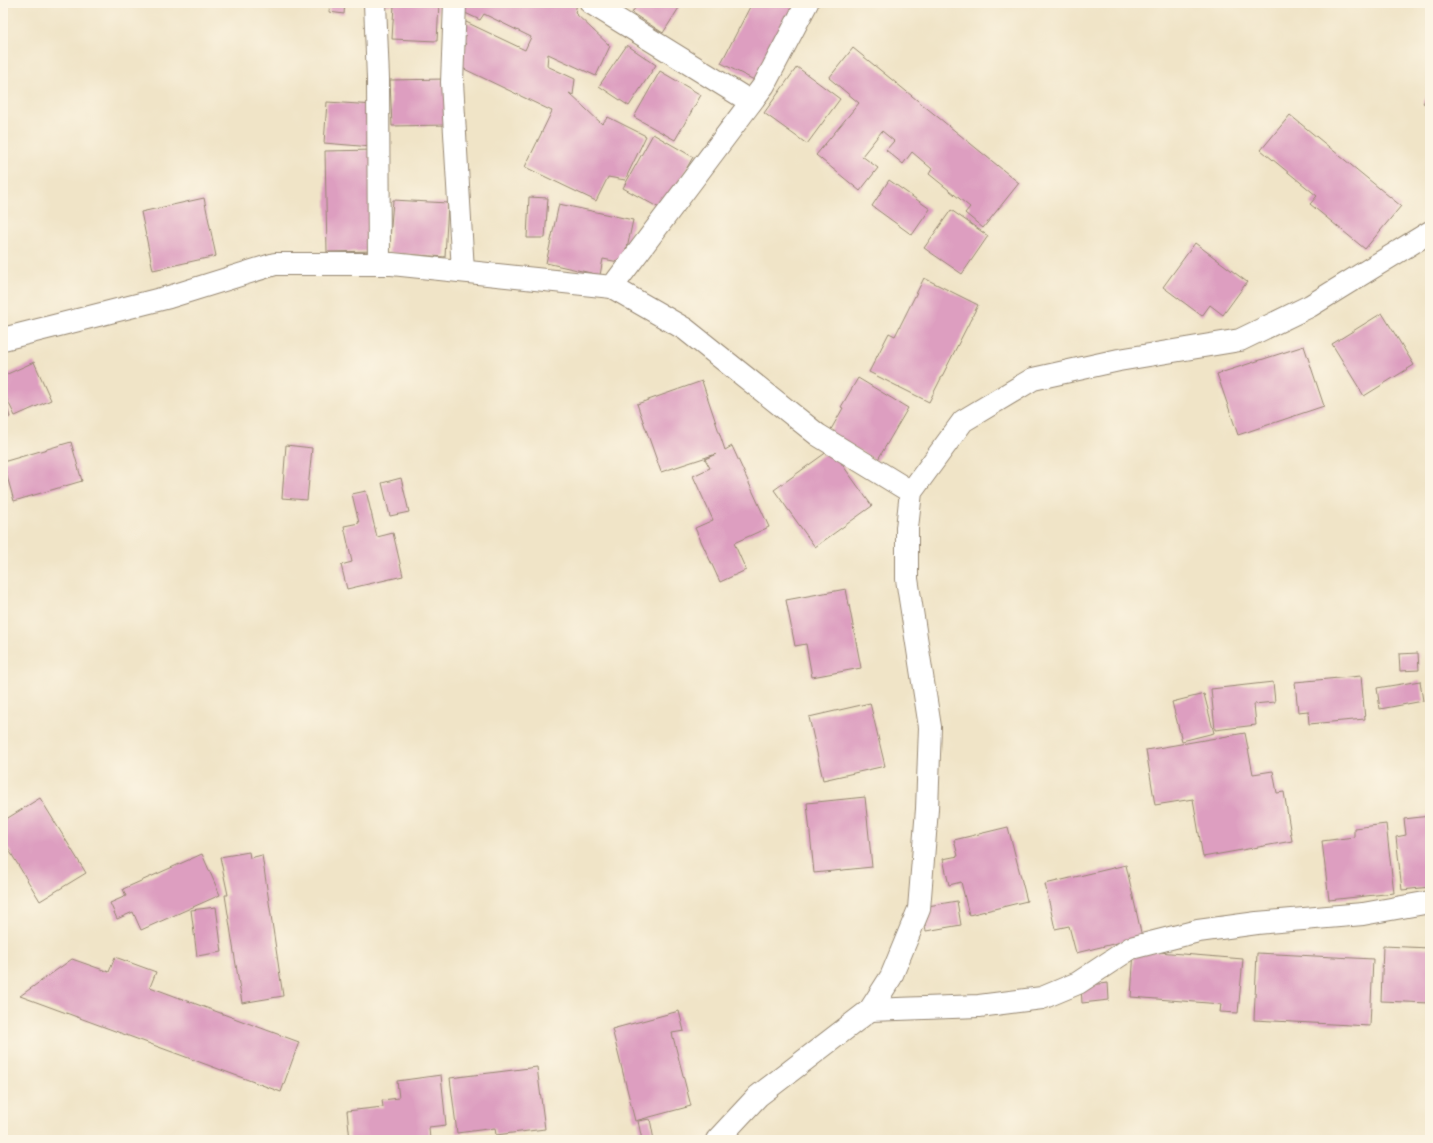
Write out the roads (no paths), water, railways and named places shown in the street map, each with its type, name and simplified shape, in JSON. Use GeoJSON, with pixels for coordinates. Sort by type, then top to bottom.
{"type":"FeatureCollection","features":[{"type":"Feature","properties":{"kind":"street"},"geometry":{"type":"LineString","coordinates":[[375,3],[378,79],[379,264]]}},
{"type":"Feature","properties":{"kind":"street"},"geometry":{"type":"LineString","coordinates":[[455,3],[452,82],[463,271]]}},
{"type":"Feature","properties":{"kind":"street"},"geometry":{"type":"LineString","coordinates":[[591,3],[751,102]]}},
{"type":"Feature","properties":{"kind":"street"},"geometry":{"type":"LineString","coordinates":[[612,287],[764,85],[807,3]]}},
{"type":"Feature","properties":{"kind":"street"},"geometry":{"type":"LineString","coordinates":[[717,1140],[758,1096],[870,1010],[891,977],[919,909],[927,809],[930,727],[907,578],[907,528],[912,492],[963,422],[1033,379],[1119,360],[1240,340],[1310,306],[1430,232]]}},
{"type":"Feature","properties":{"kind":"street"},"geometry":{"type":"LineString","coordinates":[[3,339],[169,297],[275,264],[392,264],[612,287],[685,329],[818,435],[912,492]]}},
{"type":"Feature","properties":{"kind":"street"},"geometry":{"type":"LineString","coordinates":[[870,1010],[979,1006],[1042,998],[1078,983],[1131,948],[1198,931],[1257,923],[1363,914],[1430,902]]}}]}
